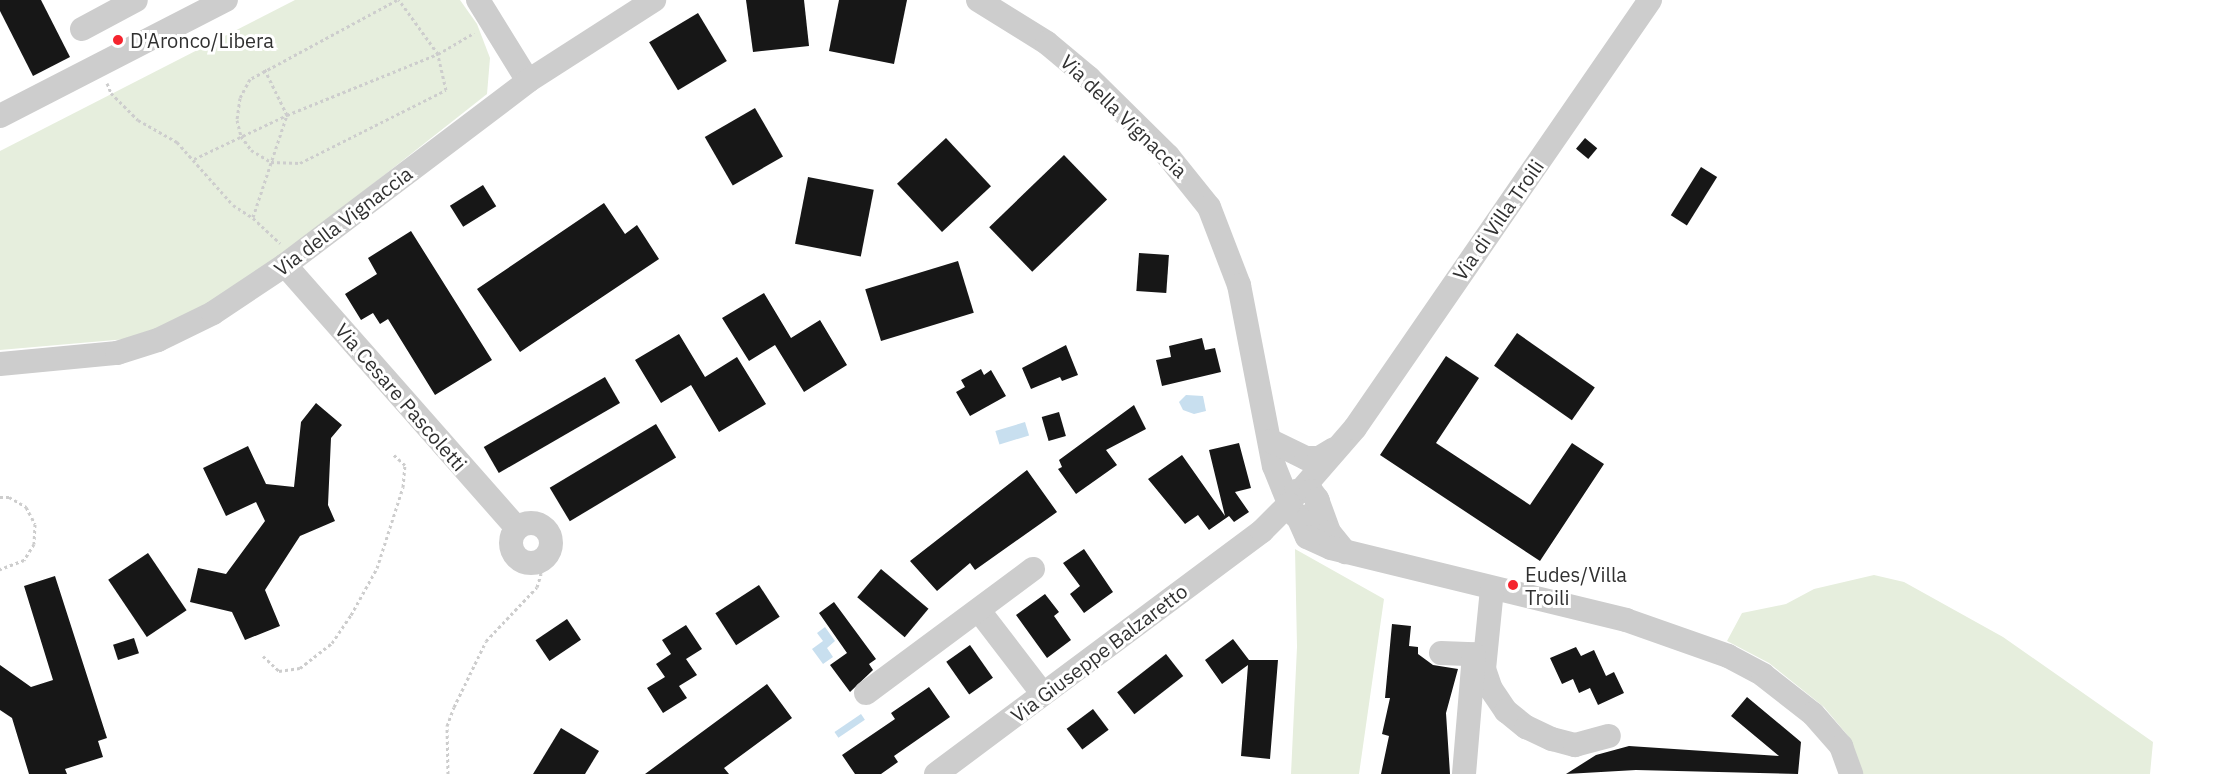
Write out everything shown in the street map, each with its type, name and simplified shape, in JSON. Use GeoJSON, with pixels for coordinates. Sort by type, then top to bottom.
{"type":"FeatureCollection","features":[{"type":"Feature","properties":{"kind":"street"},"geometry":{"type":"LineString","coordinates":[[82,29],[136,0]]}},
{"type":"Feature","properties":{"kind":"street"},"geometry":{"type":"LineString","coordinates":[[0,116],[226,0]]}},
{"type":"Feature","properties":{"kind":"street"},"geometry":{"type":"LineString","coordinates":[[478,0],[528,81]]}},
{"type":"Feature","properties":{"kind":"street","name":"Via della Vignaccia"},"geometry":{"type":"LineString","coordinates":[[0,363],[90,357],[141,346],[213,313],[285,265],[528,81],[654,0]]}},
{"type":"Feature","properties":{"kind":"street","name":"Via della Vignaccia"},"geometry":{"type":"LineString","coordinates":[[978,0],[1047,44],[1089,78],[1168,156],[1209,207],[1239,285],[1271,441],[1301,502],[1345,552],[1492,589]]}},
{"type":"Feature","properties":{"kind":"street","name":"Via di Villa Troili"},"geometry":{"type":"LineString","coordinates":[[1301,502],[1346,441],[1650,0]]}},
{"type":"Feature","properties":{"kind":"street","name":"Via Cesare Pascoletti"},"geometry":{"type":"LineString","coordinates":[[285,265],[517,528],[535,523],[546,530],[550,548],[537,562]]}},
{"type":"Feature","properties":{"kind":"street"},"geometry":{"type":"LineString","coordinates":[[1271,441],[1291,454],[1313,458],[1346,441]]}},
{"type":"Feature","properties":{"kind":"street","name":"Via Giuseppe Balzaretto"},"geometry":{"type":"LineString","coordinates":[[936,774],[1301,502]]}},
{"type":"Feature","properties":{"kind":"street"},"geometry":{"type":"LineString","coordinates":[[866,693],[980,612],[1034,569]]}},
{"type":"Feature","properties":{"kind":"street"},"geometry":{"type":"LineString","coordinates":[[1464,774],[1479,654],[1492,589],[1626,620],[1728,656],[1763,675],[1813,714],[1841,746],[1851,774]]}},
{"type":"Feature","properties":{"kind":"street"},"geometry":{"type":"LineString","coordinates":[[980,612],[1043,694]]}},
{"type":"Feature","properties":{"kind":"street"},"geometry":{"type":"LineString","coordinates":[[1441,653],[1479,654]]}},
{"type":"Feature","properties":{"kind":"street"},"geometry":{"type":"LineString","coordinates":[[1479,654],[1491,689],[1506,711],[1526,727],[1575,745],[1609,736]]}},
{"type":"Feature","properties":{"kind":"path"},"geometry":{"type":"LineString","coordinates":[[398,0],[438,54],[446,90],[300,163],[271,162],[260,157],[241,136],[237,120],[240,98],[249,79],[264,68],[398,0]]}},
{"type":"Feature","properties":{"kind":"path"},"geometry":{"type":"LineString","coordinates":[[194,159],[287,115],[438,54],[492,22]]}},
{"type":"Feature","properties":{"kind":"path"},"geometry":{"type":"LineString","coordinates":[[100,64],[111,93],[138,120],[177,142],[232,205],[253,218],[288,250],[285,265]]}},
{"type":"Feature","properties":{"kind":"path"},"geometry":{"type":"LineString","coordinates":[[253,218],[287,115],[264,68]]}},
{"type":"Feature","properties":{"kind":"path"},"geometry":{"type":"LineString","coordinates":[[263,656],[279,671],[300,668],[332,643],[351,615],[377,568],[403,487],[405,465],[394,455]]}},
{"type":"Feature","properties":{"kind":"path"},"geometry":{"type":"LineString","coordinates":[[0,497],[9,497],[26,507],[35,524],[34,544],[24,560],[0,569]]}},
{"type":"Feature","properties":{"kind":"path"},"geometry":{"type":"LineString","coordinates":[[448,774],[447,726],[454,707],[486,641],[537,587],[541,574],[537,562]]}},
{"type":"Feature","properties":{"kind":"green space"},"geometry":{"type":"Polygon","coordinates":[[[295,0],[460,0],[477,24],[490,58],[487,94],[288,251],[192,314],[138,338],[0,350],[0,151],[295,0]]]}},
{"type":"Feature","properties":{"kind":"green space"},"geometry":{"type":"Polygon","coordinates":[[[1295,549],[1384,599],[1359,774],[1291,774],[1297,647],[1295,549]]]}},
{"type":"Feature","properties":{"kind":"green space"},"geometry":{"type":"Polygon","coordinates":[[[1874,575],[1904,582],[2003,637],[2153,742],[2150,774],[1859,774],[1849,737],[1824,707],[1769,663],[1727,641],[1742,613],[1786,604],[1814,589],[1874,575]]]}},
{"type":"Feature","properties":{"kind":"water"},"geometry":{"type":"Polygon","coordinates":[[[1186,395],[1203,396],[1206,411],[1194,414],[1183,410],[1179,402],[1186,395]]]}},
{"type":"Feature","properties":{"kind":"water"},"geometry":{"type":"Polygon","coordinates":[[[1025,422],[1029,435],[999,444],[995,431],[1025,422]]]}},
{"type":"Feature","properties":{"kind":"water"},"geometry":{"type":"Polygon","coordinates":[[[825,627],[835,641],[827,648],[833,657],[823,664],[812,649],[823,641],[817,633],[825,627]]]}},
{"type":"Feature","properties":{"kind":"water"},"geometry":{"type":"Polygon","coordinates":[[[861,714],[865,720],[838,738],[834,732],[861,714]]]}},
{"type":"Feature","properties":{"kind":"building"},"geometry":{"type":"Polygon","coordinates":[[[0,0],[41,0],[70,57],[33,76],[0,11],[0,0]]]}},
{"type":"Feature","properties":{"kind":"building"},"geometry":{"type":"Polygon","coordinates":[[[746,0],[804,0],[809,46],[753,52],[746,0]]]}},
{"type":"Feature","properties":{"kind":"building"},"geometry":{"type":"Polygon","coordinates":[[[839,0],[907,0],[894,64],[829,51],[839,0]]]}},
{"type":"Feature","properties":{"kind":"building"},"geometry":{"type":"Polygon","coordinates":[[[698,13],[727,61],[678,90],[649,42],[698,13]]]}},
{"type":"Feature","properties":{"kind":"building"},"geometry":{"type":"Polygon","coordinates":[[[755,108],[783,156],[733,185],[705,137],[755,108]]]}},
{"type":"Feature","properties":{"kind":"building"},"geometry":{"type":"Polygon","coordinates":[[[946,138],[991,186],[942,232],[897,184],[946,138]]]}},
{"type":"Feature","properties":{"kind":"building"},"geometry":{"type":"Polygon","coordinates":[[[1585,138],[1597,148],[1588,159],[1576,149],[1585,138]]]}},
{"type":"Feature","properties":{"kind":"building"},"geometry":{"type":"Polygon","coordinates":[[[1064,155],[1107,200],[1032,272],[989,227],[1064,155]]]}},
{"type":"Feature","properties":{"kind":"building"},"geometry":{"type":"Polygon","coordinates":[[[1701,167],[1717,177],[1687,225],[1671,215],[1701,167]]]}},
{"type":"Feature","properties":{"kind":"building"},"geometry":{"type":"Polygon","coordinates":[[[808,177],[874,190],[861,257],[795,244],[808,177]]]}},
{"type":"Feature","properties":{"kind":"building"},"geometry":{"type":"Polygon","coordinates":[[[483,185],[496,206],[463,227],[450,206],[483,185]]]}},
{"type":"Feature","properties":{"kind":"building"},"geometry":{"type":"Polygon","coordinates":[[[604,203],[625,234],[637,225],[659,259],[520,352],[477,289],[604,203]]]}},
{"type":"Feature","properties":{"kind":"building"},"geometry":{"type":"Polygon","coordinates":[[[411,231],[492,360],[435,395],[388,319],[380,324],[373,313],[361,320],[345,294],[377,274],[368,258],[411,231]]]}},
{"type":"Feature","properties":{"kind":"building"},"geometry":{"type":"Polygon","coordinates":[[[1139,253],[1169,255],[1166,293],[1136,291],[1139,253]]]}},
{"type":"Feature","properties":{"kind":"building"},"geometry":{"type":"Polygon","coordinates":[[[958,261],[974,313],[881,341],[865,289],[958,261]]]}},
{"type":"Feature","properties":{"kind":"building"},"geometry":{"type":"Polygon","coordinates":[[[764,293],[791,338],[820,320],[847,365],[804,392],[775,345],[749,361],[722,318],[764,293]]]}},
{"type":"Feature","properties":{"kind":"building"},"geometry":{"type":"Polygon","coordinates":[[[1517,333],[1595,387],[1572,420],[1494,366],[1517,333]]]}},
{"type":"Feature","properties":{"kind":"building"},"geometry":{"type":"Polygon","coordinates":[[[679,334],[705,377],[737,357],[766,404],[719,432],[691,385],[661,403],[635,360],[679,334]]]}},
{"type":"Feature","properties":{"kind":"building"},"geometry":{"type":"Polygon","coordinates":[[[1202,338],[1205,350],[1215,348],[1221,372],[1162,386],[1156,360],[1171,357],[1169,346],[1202,338]]]}},
{"type":"Feature","properties":{"kind":"building"},"geometry":{"type":"Polygon","coordinates":[[[1066,345],[1078,375],[1062,381],[1060,377],[1031,389],[1022,368],[1066,345]]]}},
{"type":"Feature","properties":{"kind":"building"},"geometry":{"type":"Polygon","coordinates":[[[1446,356],[1479,378],[1436,443],[1530,505],[1572,443],[1604,464],[1540,561],[1380,455],[1446,356]]]}},
{"type":"Feature","properties":{"kind":"building"},"geometry":{"type":"Polygon","coordinates":[[[981,369],[984,375],[991,370],[1006,396],[970,416],[956,392],[965,387],[961,380],[981,369]]]}},
{"type":"Feature","properties":{"kind":"building"},"geometry":{"type":"Polygon","coordinates":[[[605,377],[620,403],[499,473],[484,447],[605,377]]]}},
{"type":"Feature","properties":{"kind":"building"},"geometry":{"type":"Polygon","coordinates":[[[316,403],[342,425],[331,438],[328,505],[335,521],[300,536],[265,590],[280,626],[245,640],[232,612],[190,602],[198,568],[226,574],[265,521],[256,502],[226,516],[203,468],[248,446],[266,484],[294,487],[301,422],[316,403]]]}},
{"type":"Feature","properties":{"kind":"building"},"geometry":{"type":"Polygon","coordinates":[[[1134,405],[1146,429],[1106,450],[1117,465],[1076,494],[1058,469],[1062,467],[1059,460],[1134,405]]]}},
{"type":"Feature","properties":{"kind":"building"},"geometry":{"type":"Polygon","coordinates":[[[1059,412],[1066,436],[1049,441],[1042,417],[1059,412]]]}},
{"type":"Feature","properties":{"kind":"building"},"geometry":{"type":"Polygon","coordinates":[[[656,424],[676,457],[570,521],[550,488],[656,424]]]}},
{"type":"Feature","properties":{"kind":"building"},"geometry":{"type":"Polygon","coordinates":[[[1239,443],[1251,488],[1235,492],[1249,512],[1234,522],[1229,516],[1209,530],[1198,515],[1185,524],[1148,479],[1182,455],[1225,516],[1209,450],[1239,443]]]}},
{"type":"Feature","properties":{"kind":"building"},"geometry":{"type":"Polygon","coordinates":[[[1027,470],[1057,512],[975,570],[970,563],[937,591],[910,561],[1027,470]]]}},
{"type":"Feature","properties":{"kind":"building"},"geometry":{"type":"Polygon","coordinates":[[[1084,549],[1113,592],[1084,613],[1070,594],[1080,586],[1063,563],[1084,549]]]}},
{"type":"Feature","properties":{"kind":"building"},"geometry":{"type":"Polygon","coordinates":[[[148,553],[187,610],[147,637],[108,580],[148,553]]]}},
{"type":"Feature","properties":{"kind":"building"},"geometry":{"type":"Polygon","coordinates":[[[881,569],[928,609],[905,637],[857,597],[881,569]]]}},
{"type":"Feature","properties":{"kind":"building"},"geometry":{"type":"Polygon","coordinates":[[[55,576],[107,738],[98,741],[103,757],[65,769],[67,774],[29,774],[12,718],[0,710],[0,665],[31,687],[53,680],[24,586],[55,576]]]}},
{"type":"Feature","properties":{"kind":"building"},"geometry":{"type":"Polygon","coordinates":[[[759,585],[780,617],[736,645],[715,613],[759,585]]]}},
{"type":"Feature","properties":{"kind":"building"},"geometry":{"type":"Polygon","coordinates":[[[1045,594],[1059,612],[1054,616],[1071,640],[1047,658],[1016,615],[1045,594]]]}},
{"type":"Feature","properties":{"kind":"building"},"geometry":{"type":"Polygon","coordinates":[[[834,602],[876,659],[869,664],[873,670],[850,692],[830,665],[847,653],[819,613],[834,602]]]}},
{"type":"Feature","properties":{"kind":"building"},"geometry":{"type":"Polygon","coordinates":[[[567,619],[581,640],[549,661],[535,640],[567,619]]]}},
{"type":"Feature","properties":{"kind":"building"},"geometry":{"type":"Polygon","coordinates":[[[1392,624],[1411,626],[1409,646],[1418,647],[1418,654],[1433,665],[1458,669],[1446,713],[1450,774],[1381,774],[1389,736],[1382,734],[1390,698],[1385,698],[1392,624]]]}},
{"type":"Feature","properties":{"kind":"building"},"geometry":{"type":"Polygon","coordinates":[[[686,625],[702,649],[686,659],[697,675],[679,686],[687,698],[663,713],[647,688],[665,677],[656,664],[671,654],[662,640],[686,625]]]}},
{"type":"Feature","properties":{"kind":"building"},"geometry":{"type":"Polygon","coordinates":[[[134,638],[139,653],[118,660],[113,645],[134,638]]]}},
{"type":"Feature","properties":{"kind":"building"},"geometry":{"type":"Polygon","coordinates":[[[1233,639],[1249,660],[1278,660],[1270,759],[1241,756],[1248,665],[1222,684],[1205,660],[1233,639]]]}},
{"type":"Feature","properties":{"kind":"building"},"geometry":{"type":"Polygon","coordinates":[[[970,645],[993,678],[969,694],[946,662],[970,645]]]}},
{"type":"Feature","properties":{"kind":"building"},"geometry":{"type":"Polygon","coordinates":[[[1576,647],[1581,656],[1594,650],[1606,676],[1614,672],[1624,693],[1598,705],[1590,688],[1579,693],[1573,679],[1562,684],[1550,658],[1576,647]]]}},
{"type":"Feature","properties":{"kind":"building"},"geometry":{"type":"Polygon","coordinates":[[[1166,654],[1183,676],[1134,714],[1117,692],[1166,654]]]}},
{"type":"Feature","properties":{"kind":"building"},"geometry":{"type":"Polygon","coordinates":[[[767,684],[792,718],[724,768],[729,774],[645,774],[767,684]]]}},
{"type":"Feature","properties":{"kind":"building"},"geometry":{"type":"Polygon","coordinates":[[[929,687],[950,717],[894,756],[898,762],[881,774],[855,774],[842,755],[895,719],[891,713],[929,687]]]}},
{"type":"Feature","properties":{"kind":"building"},"geometry":{"type":"Polygon","coordinates":[[[1747,697],[1801,742],[1798,774],[1636,770],[1566,774],[1596,755],[1629,746],[1779,756],[1731,716],[1747,697]]]}},
{"type":"Feature","properties":{"kind":"building"},"geometry":{"type":"Polygon","coordinates":[[[1093,709],[1109,730],[1082,750],[1067,729],[1093,709]]]}},
{"type":"Feature","properties":{"kind":"building"},"geometry":{"type":"Polygon","coordinates":[[[561,728],[599,751],[585,774],[533,774],[561,728]]]}},
{"type":"Feature","properties":{"kind":"place","name":"D'Aronco/Libera"},"geometry":{"type":"Point","coordinates":[118,40]}},
{"type":"Feature","properties":{"kind":"place","name":"Eudes/Villa Troili"},"geometry":{"type":"Point","coordinates":[1513,585]}}]}
